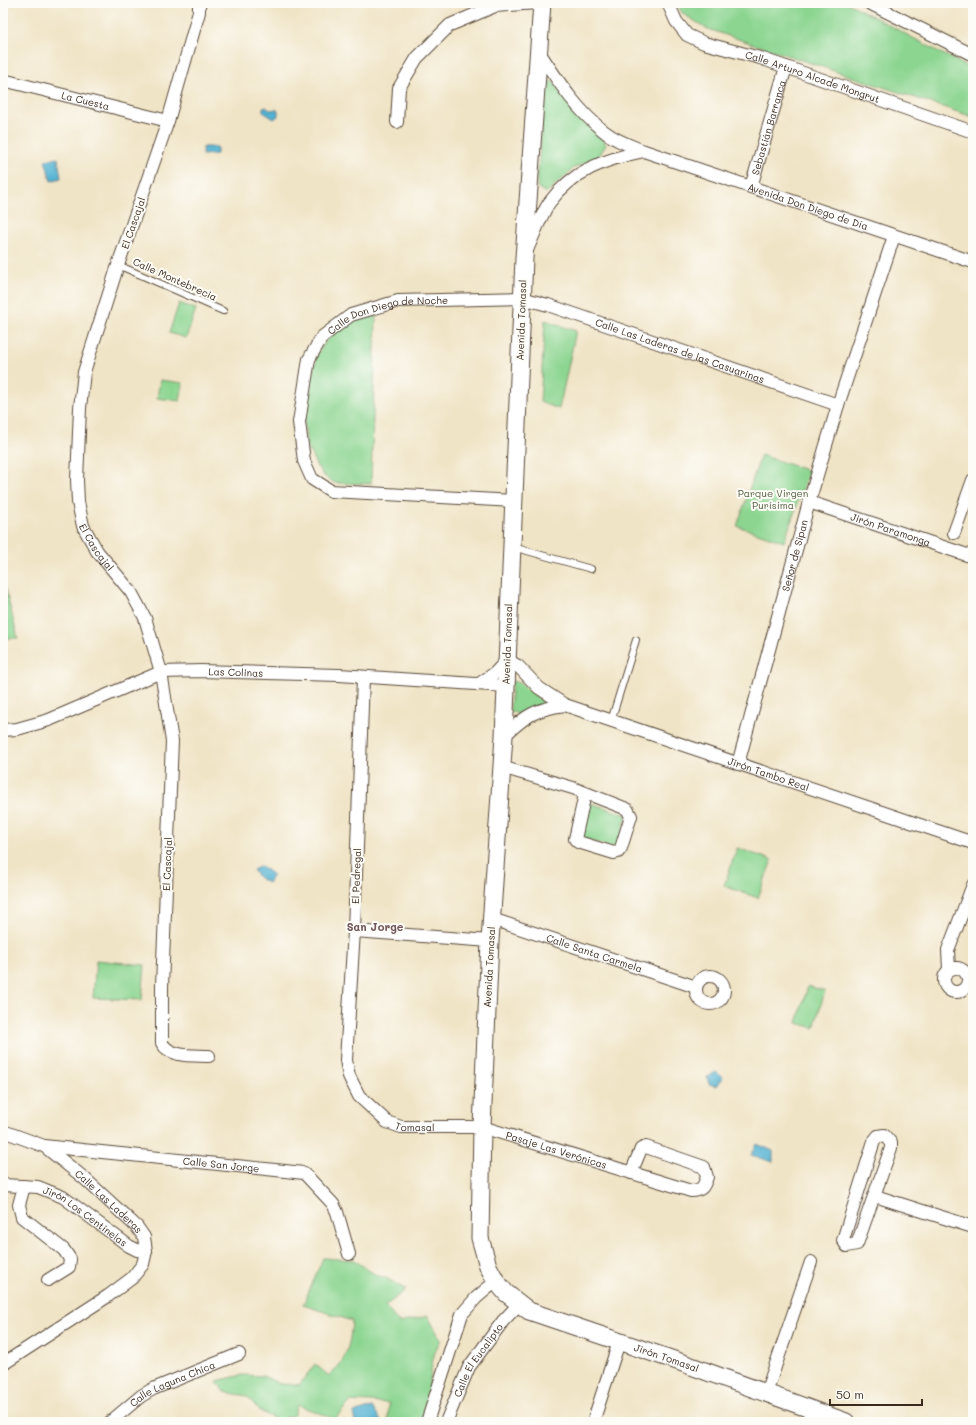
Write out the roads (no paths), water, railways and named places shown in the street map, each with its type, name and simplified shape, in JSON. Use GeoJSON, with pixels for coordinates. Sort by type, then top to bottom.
{"type":"FeatureCollection","features":[{"type":"Feature","properties":{"kind":"street","name":"El Cascajal"},"geometry":{"type":"LineString","coordinates":[[200,3],[199,12],[168,121],[118,265],[84,372],[80,408],[78,502],[83,526],[97,551],[131,592],[145,618],[161,672],[172,741],[162,986],[162,1043],[166,1050],[172,1053],[209,1056]]}},
{"type":"Feature","properties":{"kind":"street"},"geometry":{"type":"LineString","coordinates":[[397,122],[399,88],[416,58],[450,25],[496,6],[537,3]]}},
{"type":"Feature","properties":{"kind":"street","name":"Avenida Tomasal"},"geometry":{"type":"LineString","coordinates":[[496,1281],[488,1266],[480,1238],[482,1127],[490,941],[504,736],[524,258],[542,3]]}},
{"type":"Feature","properties":{"kind":"street","name":"Calle Arturo Alcade Mongrut"},"geometry":{"type":"LineString","coordinates":[[668,3],[676,21],[687,34],[704,43],[786,67],[973,132]]}},
{"type":"Feature","properties":{"kind":"street"},"geometry":{"type":"LineString","coordinates":[[869,3],[973,55]]}},
{"type":"Feature","properties":{"kind":"street","name":"Avenida Don Diego de Día"},"geometry":{"type":"LineString","coordinates":[[539,52],[555,77],[584,114],[606,133],[644,151],[973,262]]}},
{"type":"Feature","properties":{"kind":"street","name":"Sebastián Barranca"},"geometry":{"type":"LineString","coordinates":[[751,187],[786,67]]}},
{"type":"Feature","properties":{"kind":"street","name":"La Cuesta"},"geometry":{"type":"LineString","coordinates":[[3,80],[168,121]]}},
{"type":"Feature","properties":{"kind":"street"},"geometry":{"type":"LineString","coordinates":[[524,258],[549,203],[572,179],[588,168],[612,158],[644,151]]}},
{"type":"Feature","properties":{"kind":"street","name":"Señor de Sipan"},"geometry":{"type":"LineString","coordinates":[[738,764],[809,502],[838,405],[894,236]]}},
{"type":"Feature","properties":{"kind":"street","name":"Calle Las Laderas de las Casuarinas"},"geometry":{"type":"LineString","coordinates":[[522,298],[548,305],[838,405]]}},
{"type":"Feature","properties":{"kind":"street","name":"Calle Don Diego de Noche"},"geometry":{"type":"LineString","coordinates":[[514,501],[331,491],[312,479],[304,461],[299,422],[309,359],[322,337],[351,315],[398,301],[522,298]]}},
{"type":"Feature","properties":{"kind":"street"},"geometry":{"type":"LineString","coordinates":[[954,533],[973,480]]}},
{"type":"Feature","properties":{"kind":"street","name":"Jirón Paramonga"},"geometry":{"type":"LineString","coordinates":[[809,502],[973,557]]}},
{"type":"Feature","properties":{"kind":"street"},"geometry":{"type":"LineString","coordinates":[[479,684],[495,673],[507,660]]}},
{"type":"Feature","properties":{"kind":"street","name":"Jirón Tambo Real"},"geometry":{"type":"LineString","coordinates":[[507,660],[518,666],[539,688],[565,706],[973,843]]}},
{"type":"Feature","properties":{"kind":"street","name":"Las Colinas"},"geometry":{"type":"LineString","coordinates":[[3,730],[18,728],[49,720],[161,672],[201,670],[506,686]]}},
{"type":"Feature","properties":{"kind":"street","name":"El Pedregal"},"geometry":{"type":"LineString","coordinates":[[359,1096],[349,1076],[346,1060],[354,931],[363,678]]}},
{"type":"Feature","properties":{"kind":"street","name":"Jirón Tambo Real"},"geometry":{"type":"LineString","coordinates":[[504,736],[521,720],[533,712],[545,708],[565,706]]}},
{"type":"Feature","properties":{"kind":"street"},"geometry":{"type":"LineString","coordinates":[[502,767],[573,788],[629,812],[631,816],[621,848],[618,852],[614,853],[578,842],[575,839],[585,794]]}},
{"type":"Feature","properties":{"kind":"street"},"geometry":{"type":"LineString","coordinates":[[949,969],[958,968],[965,972],[968,979],[966,987],[963,990],[955,992],[945,986],[944,976],[949,969],[948,950],[973,885]]}},
{"type":"Feature","properties":{"kind":"street","name":"Calle Santa Carmela"},"geometry":{"type":"LineString","coordinates":[[492,919],[696,987]]}},
{"type":"Feature","properties":{"kind":"street"},"geometry":{"type":"LineString","coordinates":[[354,931],[490,941]]}},
{"type":"Feature","properties":{"kind":"street"},"geometry":{"type":"LineString","coordinates":[[963,990],[973,996]]}},
{"type":"Feature","properties":{"kind":"street","name":"Tomasal"},"geometry":{"type":"LineString","coordinates":[[359,1096],[387,1122],[401,1127],[482,1127]]}},
{"type":"Feature","properties":{"kind":"street","name":"Pasaje Las Verónicas"},"geometry":{"type":"LineString","coordinates":[[482,1127],[631,1173],[691,1191],[698,1191],[704,1187],[707,1177],[704,1167],[646,1147],[641,1149],[631,1173]]}},
{"type":"Feature","properties":{"kind":"street","name":"Calle Las Laderas"},"geometry":{"type":"LineString","coordinates":[[3,1131],[44,1146],[84,1178],[137,1227],[144,1237],[146,1251]]}},
{"type":"Feature","properties":{"kind":"street"},"geometry":{"type":"LineString","coordinates":[[878,1136],[884,1136],[891,1143],[891,1148],[875,1196],[857,1244],[847,1246],[843,1240],[874,1141],[878,1136]]}},
{"type":"Feature","properties":{"kind":"street","name":"Calle San Jorge"},"geometry":{"type":"LineString","coordinates":[[44,1146],[304,1173],[332,1204],[337,1212],[349,1254]]}},
{"type":"Feature","properties":{"kind":"street","name":"Jirón Los Centinelas"},"geometry":{"type":"LineString","coordinates":[[3,1185],[38,1187],[63,1197],[129,1246],[138,1250],[146,1251]]}},
{"type":"Feature","properties":{"kind":"street"},"geometry":{"type":"LineString","coordinates":[[24,1186],[19,1205],[22,1217],[64,1250],[70,1259],[69,1267],[48,1280]]}},
{"type":"Feature","properties":{"kind":"street"},"geometry":{"type":"LineString","coordinates":[[875,1196],[973,1227]]}},
{"type":"Feature","properties":{"kind":"street"},"geometry":{"type":"LineString","coordinates":[[3,1364],[108,1296],[132,1278],[143,1264],[146,1251]]}},
{"type":"Feature","properties":{"kind":"street"},"geometry":{"type":"LineString","coordinates":[[766,1394],[811,1262]]}},
{"type":"Feature","properties":{"kind":"street"},"geometry":{"type":"LineString","coordinates":[[427,1422],[462,1314],[476,1298],[496,1281]]}},
{"type":"Feature","properties":{"kind":"street","name":"Jirón Tomasal"},"geometry":{"type":"LineString","coordinates":[[496,1281],[506,1294],[519,1304],[541,1316],[846,1422]]}},
{"type":"Feature","properties":{"kind":"street","name":"Calle El Eucalipto"},"geometry":{"type":"LineString","coordinates":[[446,1422],[469,1367],[503,1320],[519,1304]]}},
{"type":"Feature","properties":{"kind":"street"},"geometry":{"type":"LineString","coordinates":[[593,1422],[619,1342]]}},
{"type":"Feature","properties":{"kind":"street","name":"Calle Laguna Chica"},"geometry":{"type":"LineString","coordinates":[[110,1422],[141,1396],[153,1389],[239,1354]]}},
{"type":"Feature","properties":{"kind":"lane","name":"Calle Montebrecia"},"geometry":{"type":"LineString","coordinates":[[118,265],[223,311]]}},
{"type":"Feature","properties":{"kind":"lane"},"geometry":{"type":"LineString","coordinates":[[511,546],[591,569]]}},
{"type":"Feature","properties":{"kind":"lane"},"geometry":{"type":"LineString","coordinates":[[611,721],[636,640]]}},
{"type":"Feature","properties":{"kind":"water"},"geometry":{"type":"Polygon","coordinates":[[[263,107],[270,110],[276,109],[278,111],[278,116],[274,119],[263,112],[263,107]]]}},
{"type":"Feature","properties":{"kind":"water"},"geometry":{"type":"Polygon","coordinates":[[[203,147],[217,147],[217,154],[202,155],[203,147]]]}},
{"type":"Feature","properties":{"kind":"water"},"geometry":{"type":"Polygon","coordinates":[[[58,158],[61,178],[51,181],[45,160],[58,158]]]}},
{"type":"Feature","properties":{"kind":"water"},"geometry":{"type":"Polygon","coordinates":[[[261,866],[273,875],[268,883],[258,877],[253,870],[261,866]]]}},
{"type":"Feature","properties":{"kind":"water"},"geometry":{"type":"Polygon","coordinates":[[[716,1072],[723,1078],[717,1086],[709,1084],[707,1077],[716,1072]]]}},
{"type":"Feature","properties":{"kind":"water"},"geometry":{"type":"Polygon","coordinates":[[[757,1144],[773,1151],[773,1162],[751,1155],[757,1144]]]}},
{"type":"Feature","properties":{"kind":"water"},"geometry":{"type":"Polygon","coordinates":[[[372,1407],[381,1421],[356,1422],[354,1413],[372,1407]]]}},
{"type":"Feature","properties":{"kind":"district","name":"San Jorge"},"geometry":{"type":"Point","coordinates":[375,926]}},
{"type":"Feature","properties":{"kind":"park label","name":"Parque Virgen Purísima"},"geometry":{"type":"Point","coordinates":[773,498]}}]}
